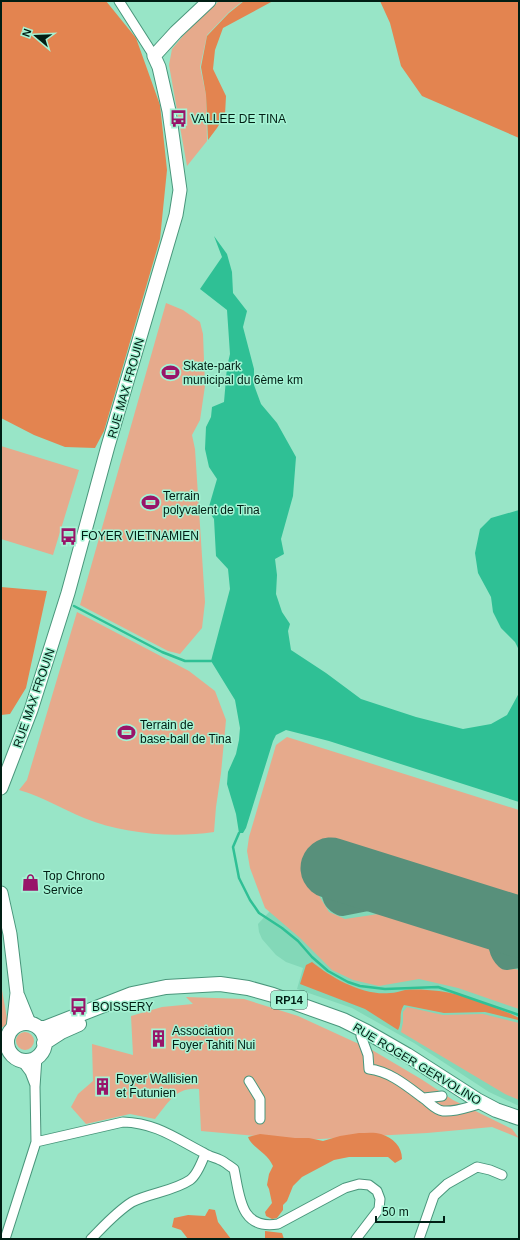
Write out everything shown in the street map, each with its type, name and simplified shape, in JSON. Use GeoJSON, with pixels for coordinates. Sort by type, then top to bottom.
{"type":"FeatureCollection","features":[{"type":"Feature","properties":{"kind":"main road","name":"RUE ROGER GERVOLINO"},"geometry":{"type":"LineString","coordinates":[[34,1026],[45,1028],[132,994],[166,987],[220,984],[248,988],[273,995],[343,1020],[407,1055],[477,1100],[496,1110],[519,1118]]}},
{"type":"Feature","properties":{"kind":"main road","name":"RUE ROGER GERVOLINO"},"geometry":{"type":"LineString","coordinates":[[44,1043],[61,1032],[125,1002],[153,995],[186,990],[240,993],[274,1003],[361,1036],[476,1105],[506,1120],[519,1124]]}},
{"type":"Feature","properties":{"kind":"main road"},"geometry":{"type":"LineString","coordinates":[[18,1025],[34,1026],[44,1037],[42,1051],[37,1057],[26,1060],[11,1058],[7,1035],[18,1025]]}},
{"type":"Feature","properties":{"kind":"street"},"geometry":{"type":"LineString","coordinates":[[119,1],[154,56],[176,32],[209,1]]}},
{"type":"Feature","properties":{"kind":"street","name":"RUE MAX FROUIN"},"geometry":{"type":"LineString","coordinates":[[1,788],[31,710],[68,593],[108,446],[176,215],[180,190],[169,111],[159,67],[154,56]]}},
{"type":"Feature","properties":{"kind":"street"},"geometry":{"type":"LineString","coordinates":[[1,893],[10,934],[17,993],[7,1035]]}},
{"type":"Feature","properties":{"kind":"street"},"geometry":{"type":"LineString","coordinates":[[17,993],[34,1026]]}},
{"type":"Feature","properties":{"kind":"street"},"geometry":{"type":"LineString","coordinates":[[361,1036],[368,1055],[369,1069],[387,1073],[441,1111],[460,1110],[476,1105]]}},
{"type":"Feature","properties":{"kind":"street"},"geometry":{"type":"LineString","coordinates":[[5,1239],[36,1142],[35,1086],[37,1057]]}},
{"type":"Feature","properties":{"kind":"street"},"geometry":{"type":"LineString","coordinates":[[11,1058],[30,1072],[35,1086]]}},
{"type":"Feature","properties":{"kind":"street"},"geometry":{"type":"LineString","coordinates":[[248,1081],[260,1099],[260,1119]]}},
{"type":"Feature","properties":{"kind":"street"},"geometry":{"type":"LineString","coordinates":[[424,1098],[442,1096]]}},
{"type":"Feature","properties":{"kind":"street"},"geometry":{"type":"LineString","coordinates":[[36,1142],[123,1122],[137,1122],[159,1129],[205,1154],[224,1162],[234,1169],[240,1199],[246,1215],[251,1220],[268,1226],[278,1224],[345,1188],[359,1184],[369,1185],[376,1191],[380,1199],[379,1209],[356,1239]]}},
{"type":"Feature","properties":{"kind":"street"},"geometry":{"type":"LineString","coordinates":[[91,1239],[116,1213],[132,1202],[190,1180],[200,1167],[205,1154]]}},
{"type":"Feature","properties":{"kind":"street"},"geometry":{"type":"LineString","coordinates":[[419,1239],[434,1196],[447,1184],[477,1167],[502,1175]]}},
{"type":"Feature","properties":{"kind":"shaded area"},"geometry":{"type":"Polygon","coordinates":[[[1,1],[106,1],[136,38],[160,105],[167,170],[160,239],[104,431],[95,448],[65,447],[34,435],[1,418],[1,1]]]}},
{"type":"Feature","properties":{"kind":"shaded area"},"geometry":{"type":"Polygon","coordinates":[[[219,1],[243,1],[229,12],[207,35],[200,67],[206,95],[207,141],[187,166],[169,65],[172,49],[192,25],[219,1]]]}},
{"type":"Feature","properties":{"kind":"shaded area"},"geometry":{"type":"Polygon","coordinates":[[[244,1],[273,1],[223,28],[215,50],[213,69],[226,96],[225,115],[208,140],[206,95],[201,67],[207,36],[229,13],[244,1]]]}},
{"type":"Feature","properties":{"kind":"shaded area"},"geometry":{"type":"Polygon","coordinates":[[[380,1],[519,1],[519,138],[422,96],[401,66],[390,23],[380,1]]]}},
{"type":"Feature","properties":{"kind":"shaded area"},"geometry":{"type":"Polygon","coordinates":[[[214,236],[227,254],[232,272],[233,293],[247,311],[243,327],[254,369],[254,385],[261,404],[277,423],[296,457],[293,496],[281,539],[284,554],[275,559],[277,575],[276,594],[282,612],[290,624],[288,631],[291,650],[326,673],[361,699],[416,717],[463,729],[491,724],[507,715],[519,693],[519,802],[329,741],[286,730],[276,735],[273,741],[246,828],[243,833],[239,833],[236,814],[227,784],[228,772],[236,754],[240,728],[235,700],[211,661],[230,589],[228,569],[216,556],[214,519],[208,510],[217,479],[209,467],[205,449],[206,427],[211,417],[212,407],[224,402],[227,367],[230,354],[227,310],[200,289],[222,257],[214,236]]]}},
{"type":"Feature","properties":{"kind":"shaded area"},"geometry":{"type":"Polygon","coordinates":[[[166,303],[183,310],[200,322],[203,334],[205,386],[200,420],[192,435],[195,449],[205,602],[202,628],[180,654],[168,651],[80,605],[166,303]]]}},
{"type":"Feature","properties":{"kind":"shaded area"},"geometry":{"type":"Polygon","coordinates":[[[1,446],[79,470],[53,555],[1,539],[1,446]]]}},
{"type":"Feature","properties":{"kind":"shaded area"},"geometry":{"type":"Polygon","coordinates":[[[519,510],[519,650],[515,642],[501,628],[493,612],[491,597],[478,573],[475,553],[480,529],[491,518],[519,510]]]}},
{"type":"Feature","properties":{"kind":"shaded area"},"geometry":{"type":"Polygon","coordinates":[[[1,587],[47,591],[26,688],[10,714],[1,715],[1,587]]]}},
{"type":"Feature","properties":{"kind":"shaded area","name":"Terrain de base-ball de Tina"},"geometry":{"type":"Polygon","coordinates":[[[77,612],[189,671],[215,691],[226,720],[214,832],[182,835],[148,833],[115,828],[84,818],[36,796],[19,790],[27,780],[77,612]]]}},
{"type":"Feature","properties":{"kind":"shaded area"},"geometry":{"type":"Polygon","coordinates":[[[287,737],[519,810],[519,905],[332,845],[318,894],[329,912],[345,919],[392,912],[482,938],[499,965],[519,970],[519,1009],[458,988],[419,979],[379,986],[353,980],[332,970],[300,938],[265,908],[250,868],[247,851],[249,837],[276,745],[287,737]]]}},
{"type":"Feature","properties":{"kind":"shaded area"},"geometry":{"type":"Polygon","coordinates":[[[519,813],[519,1106],[489,1092],[414,1043],[352,1008],[297,989],[303,968],[286,962],[276,955],[262,939],[259,932],[258,924],[270,911],[257,830],[519,813]]]}},
{"type":"Feature","properties":{"kind":"shaded area"},"geometry":{"type":"Polygon","coordinates":[[[312,962],[338,980],[369,992],[390,993],[405,990],[418,990],[448,992],[475,1000],[519,1018],[518,1020],[485,1012],[444,1013],[404,1005],[401,1011],[398,1030],[365,1009],[300,984],[306,965],[312,962]]]}},
{"type":"Feature","properties":{"kind":"shaded area"},"geometry":{"type":"Polygon","coordinates":[[[1,984],[8,1024],[1,1028],[1,984]]]}},
{"type":"Feature","properties":{"kind":"shaded area"},"geometry":{"type":"Polygon","coordinates":[[[186,997],[244,999],[298,1016],[372,1050],[453,1100],[512,1129],[519,1138],[492,1127],[427,1133],[302,1140],[201,1131],[199,1089],[184,1090],[178,1093],[155,1119],[130,1114],[86,1124],[71,1107],[78,1094],[93,1081],[92,1044],[133,1055],[131,1016],[162,1007],[193,1004],[186,997]]]}},
{"type":"Feature","properties":{"kind":"shaded area"},"geometry":{"type":"Polygon","coordinates":[[[407,1007],[443,1015],[483,1014],[519,1023],[519,1100],[505,1094],[401,1032],[403,1012],[407,1007]]]}},
{"type":"Feature","properties":{"kind":"shaded area"},"geometry":{"type":"Polygon","coordinates":[[[25,1032],[31,1035],[34,1041],[31,1047],[25,1050],[19,1047],[16,1041],[19,1035],[25,1032]]]}},
{"type":"Feature","properties":{"kind":"shaded area"},"geometry":{"type":"Polygon","coordinates":[[[359,1133],[379,1133],[393,1140],[399,1146],[402,1159],[395,1163],[388,1157],[349,1157],[334,1160],[302,1177],[293,1186],[287,1201],[283,1205],[283,1210],[277,1218],[272,1219],[266,1216],[265,1212],[272,1203],[267,1185],[269,1174],[273,1166],[267,1157],[252,1144],[248,1137],[260,1134],[309,1138],[323,1141],[359,1133]]]}},
{"type":"Feature","properties":{"kind":"shaded area"},"geometry":{"type":"Polygon","coordinates":[[[209,1209],[215,1210],[218,1222],[231,1239],[188,1239],[181,1230],[172,1227],[174,1218],[188,1215],[205,1216],[209,1209]]]}},
{"type":"Feature","properties":{"kind":"shaded area"},"geometry":{"type":"Polygon","coordinates":[[[265,1231],[282,1233],[284,1239],[265,1239],[265,1231]]]}},
{"type":"Feature","properties":{"kind":"waterway"},"geometry":{"type":"LineString","coordinates":[[74,606],[162,652],[185,661],[211,661]]}},
{"type":"Feature","properties":{"kind":"waterway"},"geometry":{"type":"LineString","coordinates":[[239,833],[233,847],[239,878],[250,900],[259,913],[282,928],[298,941],[312,957],[328,971],[348,982],[360,986],[385,989],[438,987],[519,1015]]}},
{"type":"Feature","properties":{"kind":"taxiway"},"geometry":{"type":"LineString","coordinates":[[373,881],[363,873],[354,870],[346,872],[339,877],[333,892],[336,899],[342,904],[393,894],[411,893]]}},
{"type":"Feature","properties":{"kind":"taxiway"},"geometry":{"type":"LineString","coordinates":[[519,922],[508,927],[501,936],[500,941],[503,953],[507,958],[519,956]]}},
{"type":"Feature","properties":{"kind":"runway"},"geometry":{"type":"LineString","coordinates":[[331,868],[519,927]]}},
{"type":"Feature","properties":{"kind":"place","name":"VALLEE DE TINA"},"geometry":{"type":"Point","coordinates":[178,119]}},
{"type":"Feature","properties":{"kind":"place","name":"Skate-park municipal du 6ème km"},"geometry":{"type":"Point","coordinates":[170,373]}},
{"type":"Feature","properties":{"kind":"place","name":"Terrain polyvalent de Tina"},"geometry":{"type":"Point","coordinates":[150,503]}},
{"type":"Feature","properties":{"kind":"place","name":"FOYER VIETNAMIEN"},"geometry":{"type":"Point","coordinates":[68,536]}},
{"type":"Feature","properties":{"kind":"place","name":"Terrain de base-ball de Tina"},"geometry":{"type":"Point","coordinates":[127,732]}},
{"type":"Feature","properties":{"kind":"place","name":"Top Chrono Service"},"geometry":{"type":"Point","coordinates":[30,883]}},
{"type":"Feature","properties":{"kind":"place","name":"BOISSERY"},"geometry":{"type":"Point","coordinates":[79,1007]}},
{"type":"Feature","properties":{"kind":"place","name":"Association Foyer Tahiti Nui"},"geometry":{"type":"Point","coordinates":[159,1038]}},
{"type":"Feature","properties":{"kind":"place","name":"Foyer Wallisien et Futunien"},"geometry":{"type":"Point","coordinates":[103,1086]}}]}
